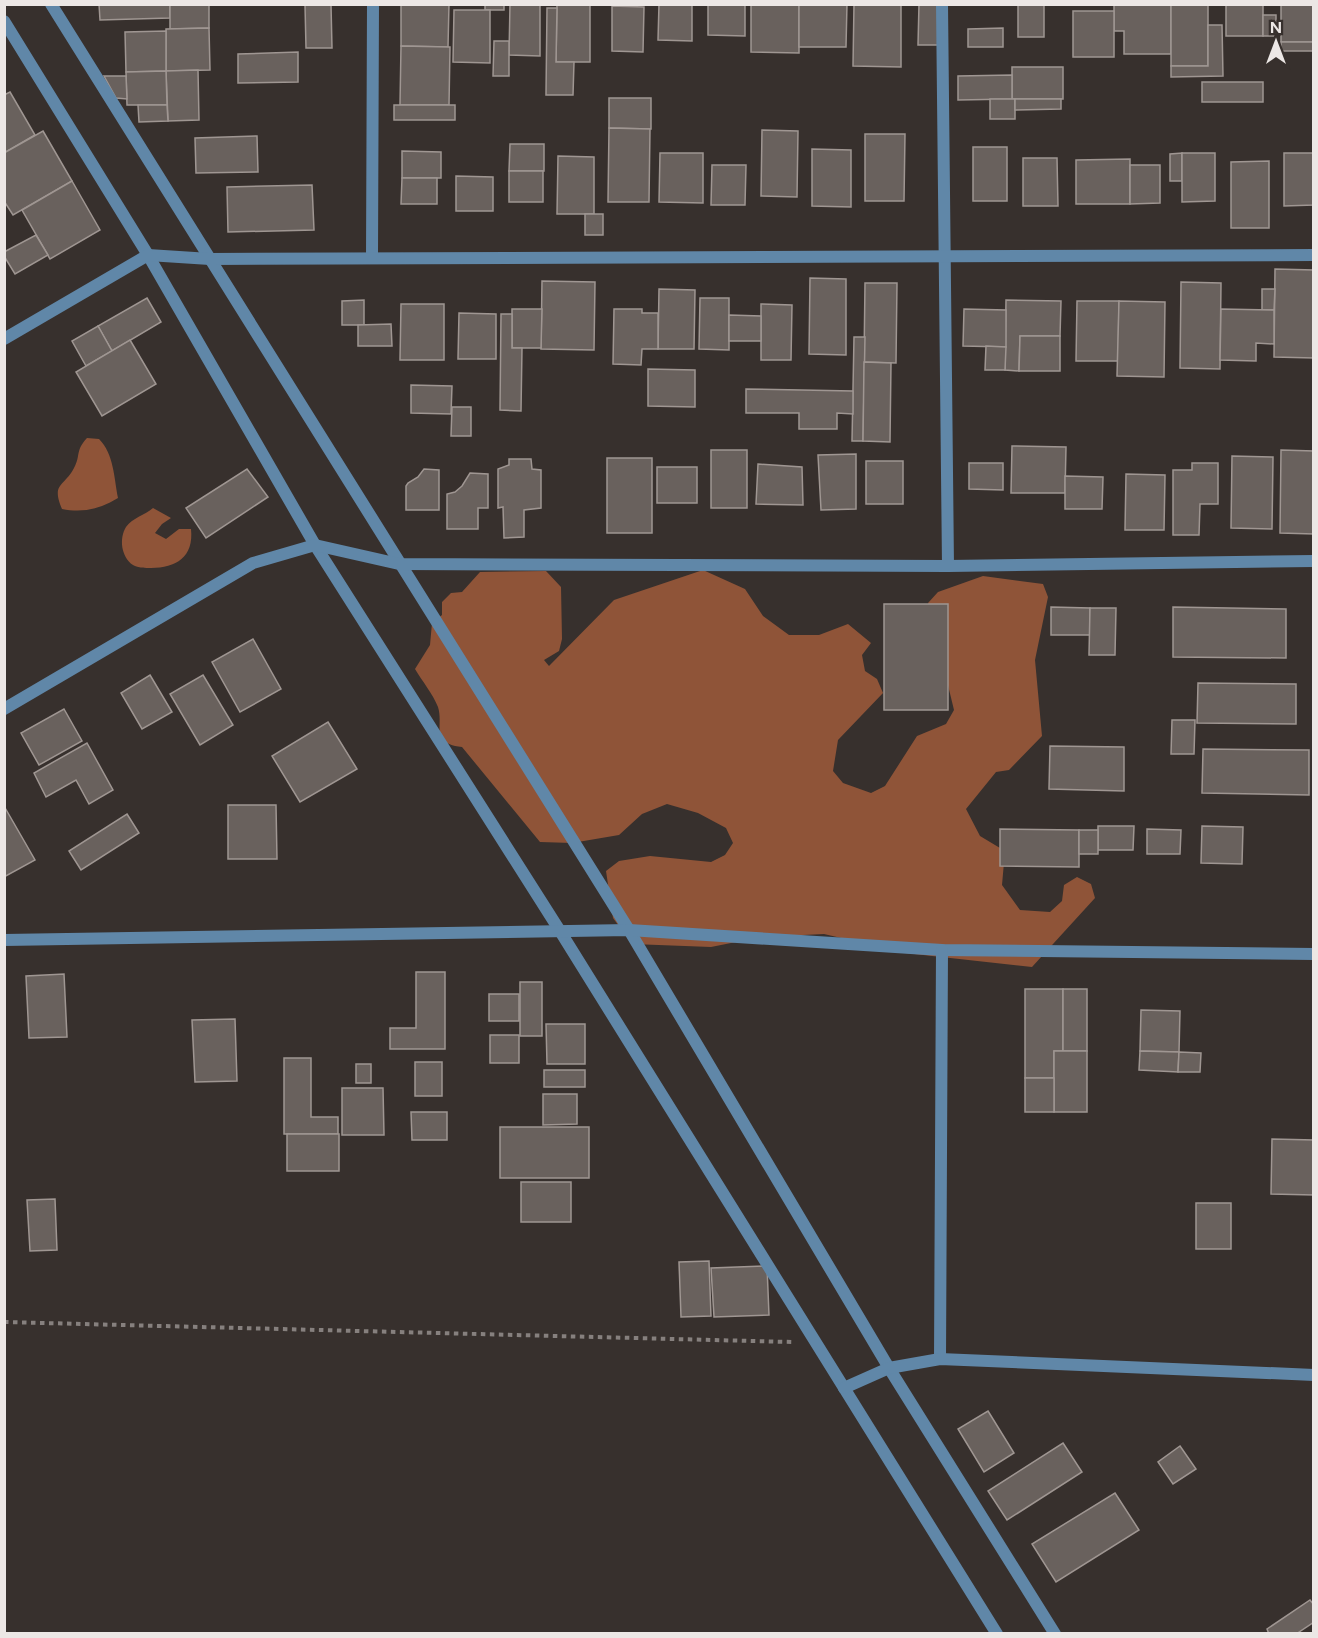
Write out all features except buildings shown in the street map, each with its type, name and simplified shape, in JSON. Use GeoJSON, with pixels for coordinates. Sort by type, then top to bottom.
{"type":"FeatureCollection","features":[{"type":"Feature","properties":{"kind":"street"},"geometry":{"type":"LineString","coordinates":[[51,4],[628,930],[889,1368],[1055,1634]]}},
{"type":"Feature","properties":{"kind":"street"},"geometry":{"type":"LineString","coordinates":[[372,4],[372,258]]}},
{"type":"Feature","properties":{"kind":"street"},"geometry":{"type":"LineString","coordinates":[[942,4],[948,566]]}},
{"type":"Feature","properties":{"kind":"street"},"geometry":{"type":"LineString","coordinates":[[4,21],[148,255],[315,545],[560,931],[997,1634]]}},
{"type":"Feature","properties":{"kind":"street"},"geometry":{"type":"LineString","coordinates":[[4,339],[148,255],[210,259],[1314,255]]}},
{"type":"Feature","properties":{"kind":"street"},"geometry":{"type":"LineString","coordinates":[[4,709],[253,563],[315,545],[399,564],[948,566],[1314,561]]}},
{"type":"Feature","properties":{"kind":"street"},"geometry":{"type":"LineString","coordinates":[[4,940],[628,930],[942,950],[1314,954]]}},
{"type":"Feature","properties":{"kind":"street"},"geometry":{"type":"LineString","coordinates":[[940,1359],[942,950]]}},
{"type":"Feature","properties":{"kind":"street"},"geometry":{"type":"LineString","coordinates":[[844,1388],[889,1368],[940,1359],[1314,1375]]}},
{"type":"Feature","properties":{"kind":"path"},"geometry":{"type":"LineString","coordinates":[[4,1322],[816,1342]]}},
{"type":"Feature","properties":{"kind":"shaded area"},"geometry":{"type":"Polygon","coordinates":[[[87,438],[99,439],[108,452],[118,498],[91,509],[77,511],[62,509],[58,490],[74,468],[79,450],[87,438]]]}},
{"type":"Feature","properties":{"kind":"shaded area"},"geometry":{"type":"Polygon","coordinates":[[[153,508],[171,518],[155,533],[166,539],[179,529],[191,529],[190,547],[182,559],[168,566],[137,567],[126,557],[122,547],[122,536],[129,524],[153,508]]]}},
{"type":"Feature","properties":{"kind":"shaded area"},"geometry":{"type":"Polygon","coordinates":[[[703,570],[745,589],[763,616],[789,635],[819,635],[848,624],[871,643],[862,655],[865,671],[877,679],[883,693],[838,740],[833,771],[843,783],[871,793],[885,786],[917,736],[946,724],[954,710],[928,603],[938,592],[983,576],[1043,584],[1048,597],[1035,660],[1042,736],[1009,770],[996,772],[966,809],[980,836],[1005,851],[1002,885],[1020,910],[1050,912],[1062,901],[1064,885],[1077,877],[1091,884],[1095,898],[1032,967],[905,953],[824,934],[761,937],[711,947],[632,944],[613,918],[606,871],[619,861],[650,856],[711,862],[725,855],[733,843],[726,828],[698,813],[667,804],[642,814],[619,835],[572,843],[540,842],[462,747],[445,742],[441,738],[438,707],[415,669],[430,645],[432,623],[442,615],[442,602],[451,593],[462,592],[480,572],[546,571],[561,587],[562,639],[559,651],[544,660],[549,666],[614,600],[703,570]]]}}]}
